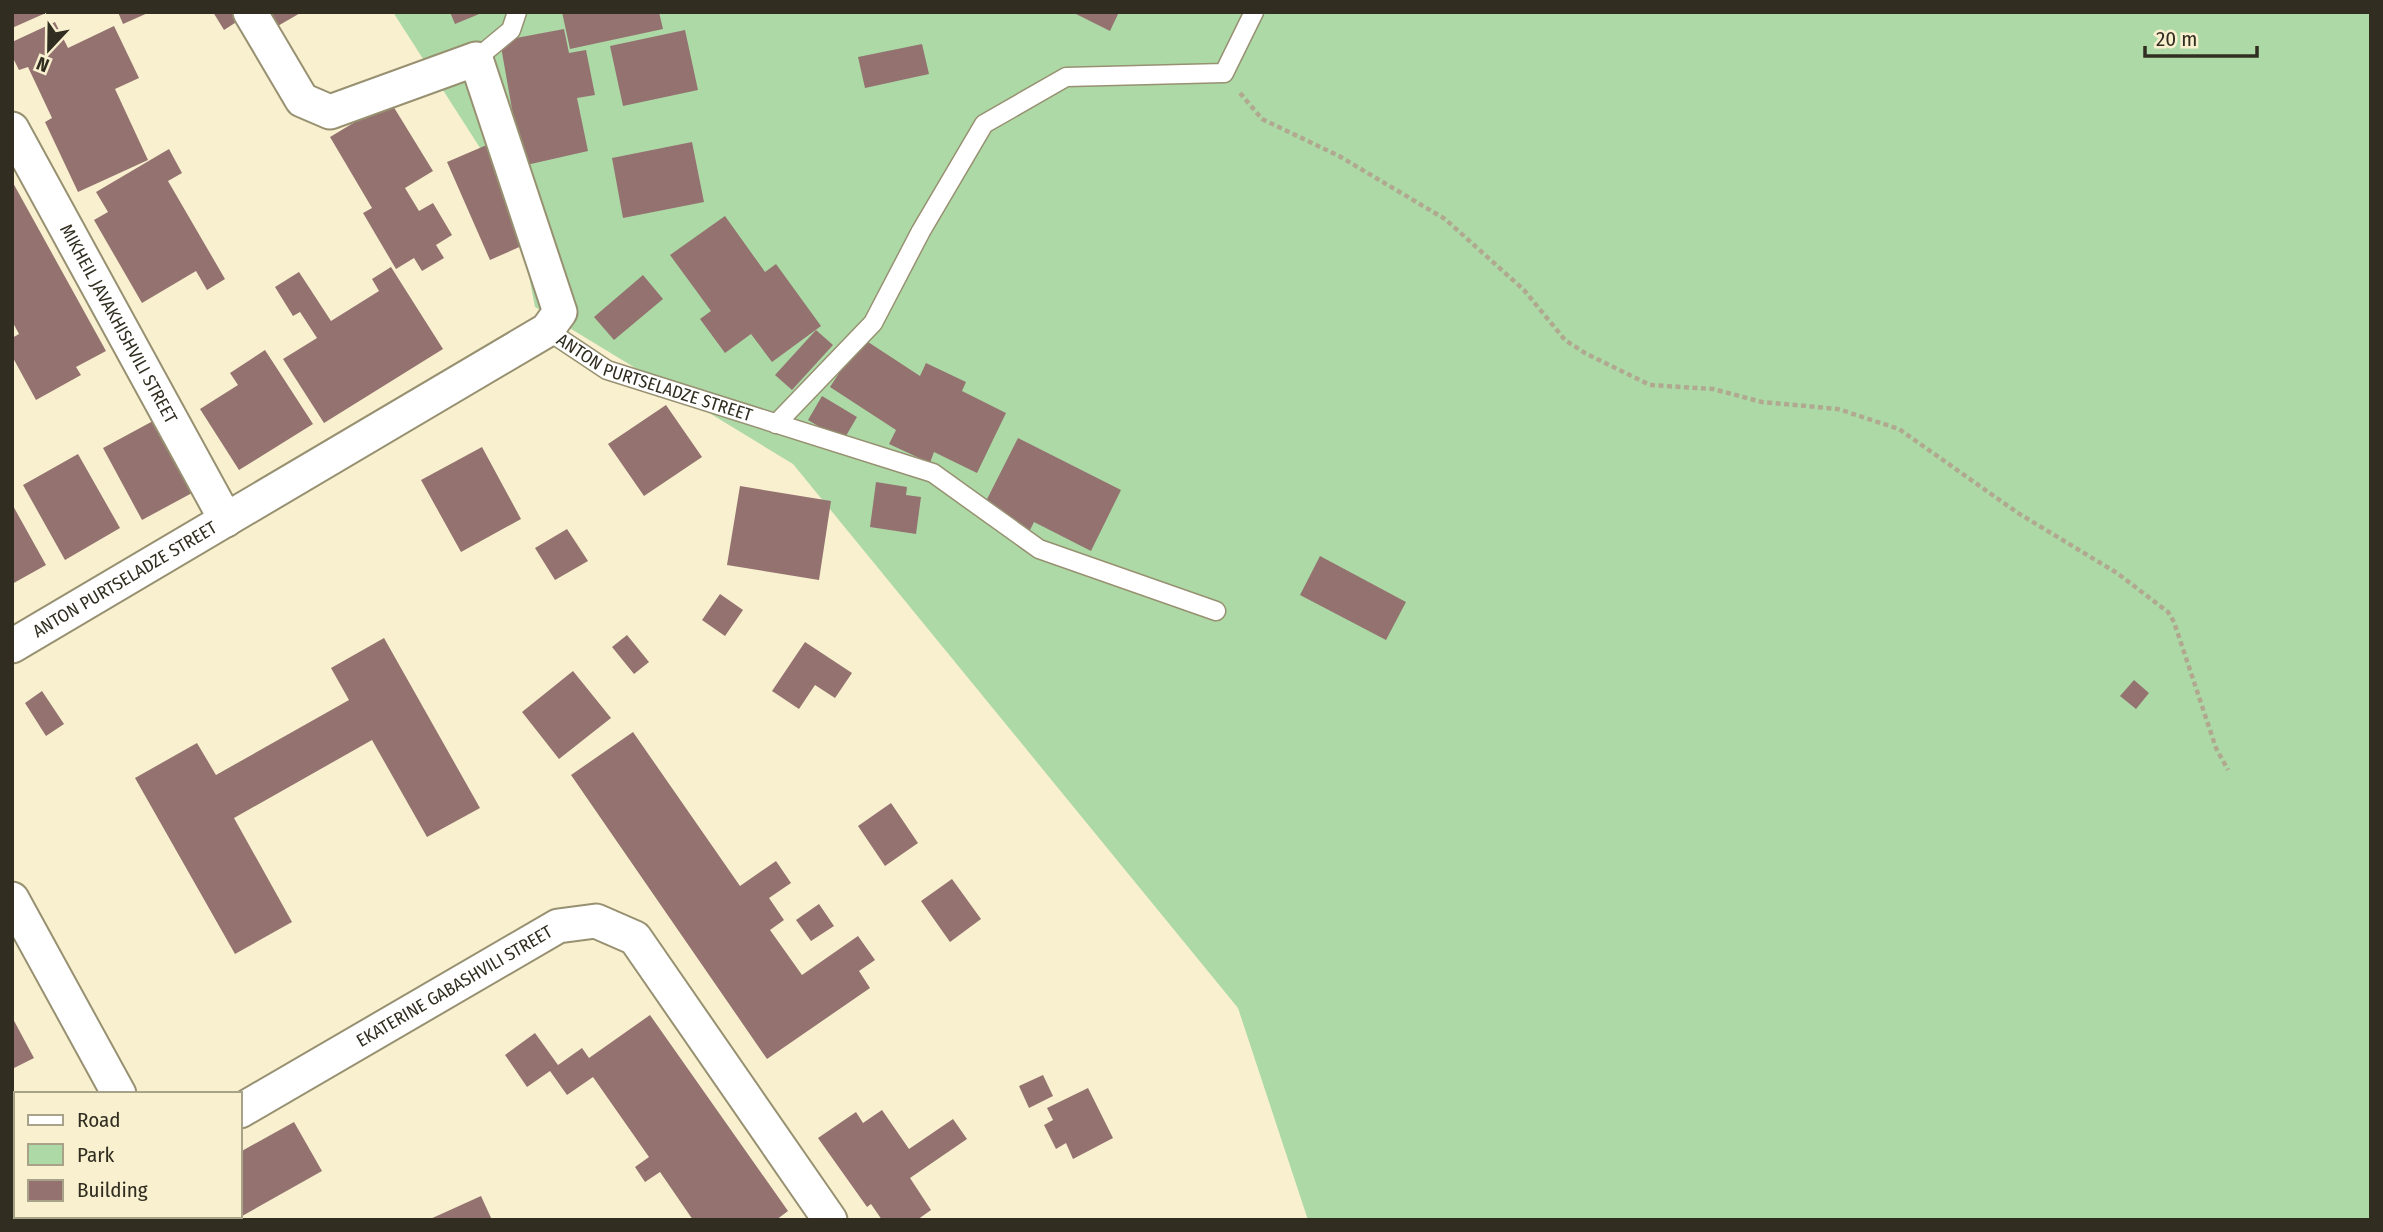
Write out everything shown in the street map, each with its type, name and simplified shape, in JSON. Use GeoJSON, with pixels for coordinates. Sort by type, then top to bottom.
{"type":"FeatureCollection","features":[{"type":"Feature","properties":{"kind":"street"},"geometry":{"type":"LineString","coordinates":[[250,12],[302,100],[330,112],[476,59],[560,312],[547,330]]}},
{"type":"Feature","properties":{"kind":"street","name":"MIKHEIL JAVAKHISHVILI STREET"},"geometry":{"type":"LineString","coordinates":[[12,129],[226,520]]}},
{"type":"Feature","properties":{"kind":"street","name":"ANTON PURTSELADZE STREET"},"geometry":{"type":"LineString","coordinates":[[12,646],[547,330]]}},
{"type":"Feature","properties":{"kind":"street"},"geometry":{"type":"LineString","coordinates":[[12,899],[118,1092]]}},
{"type":"Feature","properties":{"kind":"street","name":"EKATERINE GABASHVILI STREET"},"geometry":{"type":"LineString","coordinates":[[242,1110],[558,926],[596,921],[635,938],[830,1220]]}},
{"type":"Feature","properties":{"kind":"lane"},"geometry":{"type":"LineString","coordinates":[[476,59],[511,30],[517,12]]}},
{"type":"Feature","properties":{"kind":"lane"},"geometry":{"type":"LineString","coordinates":[[776,424],[873,323],[921,231],[984,124],[1066,77],[1224,73],[1254,12]]}},
{"type":"Feature","properties":{"kind":"lane","name":"ANTON PURTSELADZE STREET"},"geometry":{"type":"LineString","coordinates":[[547,330],[607,370],[933,473],[1039,549],[1216,611]]}},
{"type":"Feature","properties":{"kind":"path"},"geometry":{"type":"LineString","coordinates":[[1224,73],[1262,119],[1339,156],[1445,219],[1524,290],[1565,340],[1585,352],[1650,384],[1713,389],[1762,402],[1838,409],[1899,429],[2018,513],[2117,573],[2168,612],[2175,622],[2216,748],[2228,770]]}},
{"type":"Feature","properties":{"kind":"green space"},"geometry":{"type":"Polygon","coordinates":[[[393,12],[2371,12],[2371,1220],[1308,1220],[1238,1008],[793,464],[535,307],[525,255],[482,151],[393,12]]]}},
{"type":"Feature","properties":{"kind":"building"},"geometry":{"type":"Polygon","coordinates":[[[12,12],[48,12],[12,28],[12,12]]]}},
{"type":"Feature","properties":{"kind":"building"},"geometry":{"type":"Polygon","coordinates":[[[118,12],[150,12],[123,24],[118,12]]]}},
{"type":"Feature","properties":{"kind":"building"},"geometry":{"type":"Polygon","coordinates":[[[213,12],[236,12],[241,19],[224,30],[213,12]]]}},
{"type":"Feature","properties":{"kind":"building"},"geometry":{"type":"Polygon","coordinates":[[[268,12],[302,12],[276,27],[268,12]]]}},
{"type":"Feature","properties":{"kind":"building"},"geometry":{"type":"Polygon","coordinates":[[[450,12],[484,12],[455,24],[450,12]]]}},
{"type":"Feature","properties":{"kind":"building"},"geometry":{"type":"Polygon","coordinates":[[[562,12],[659,12],[663,29],[570,49],[562,12]]]}},
{"type":"Feature","properties":{"kind":"building"},"geometry":{"type":"Polygon","coordinates":[[[1072,12],[1119,12],[1110,31],[1072,12]]]}},
{"type":"Feature","properties":{"kind":"building"},"geometry":{"type":"Polygon","coordinates":[[[55,22],[68,48],[114,26],[139,78],[115,89],[148,160],[78,192],[45,122],[52,118],[28,67],[19,70],[12,56],[12,42],[55,22]]]}},
{"type":"Feature","properties":{"kind":"building"},"geometry":{"type":"Polygon","coordinates":[[[564,29],[569,53],[586,50],[595,95],[577,98],[588,151],[522,166],[500,41],[564,29]]]}},
{"type":"Feature","properties":{"kind":"building"},"geometry":{"type":"Polygon","coordinates":[[[685,30],[698,90],[623,106],[610,46],[685,30]]]}},
{"type":"Feature","properties":{"kind":"building"},"geometry":{"type":"Polygon","coordinates":[[[922,44],[929,74],[865,88],[858,57],[922,44]]]}},
{"type":"Feature","properties":{"kind":"building"},"geometry":{"type":"Polygon","coordinates":[[[390,101],[433,171],[405,188],[419,211],[433,203],[452,235],[436,245],[444,258],[422,271],[414,258],[396,269],[363,213],[372,208],[330,137],[390,101]]]}},
{"type":"Feature","properties":{"kind":"building"},"geometry":{"type":"Polygon","coordinates":[[[692,142],[704,202],[623,218],[612,158],[692,142]]]}},
{"type":"Feature","properties":{"kind":"building"},"geometry":{"type":"Polygon","coordinates":[[[489,144],[533,241],[490,260],[447,162],[489,144]]]}},
{"type":"Feature","properties":{"kind":"building"},"geometry":{"type":"Polygon","coordinates":[[[169,149],[182,173],[168,181],[225,279],[207,290],[196,271],[142,303],[94,220],[108,212],[96,192],[169,149]]]}},
{"type":"Feature","properties":{"kind":"building"},"geometry":{"type":"Polygon","coordinates":[[[12,181],[106,351],[76,367],[81,375],[36,400],[12,356],[12,338],[19,334],[12,321],[12,181]]]}},
{"type":"Feature","properties":{"kind":"building"},"geometry":{"type":"Polygon","coordinates":[[[725,216],[765,272],[776,264],[821,326],[772,362],[751,334],[725,353],[700,319],[711,311],[670,255],[725,216]]]}},
{"type":"Feature","properties":{"kind":"building"},"geometry":{"type":"Polygon","coordinates":[[[391,267],[443,349],[324,423],[283,359],[317,338],[300,312],[293,316],[275,287],[299,272],[331,321],[379,291],[372,279],[391,267]]]}},
{"type":"Feature","properties":{"kind":"building"},"geometry":{"type":"Polygon","coordinates":[[[643,275],[663,299],[614,340],[594,317],[643,275]]]}},
{"type":"Feature","properties":{"kind":"building"},"geometry":{"type":"Polygon","coordinates":[[[816,330],[833,345],[792,390],[775,375],[816,330]]]}},
{"type":"Feature","properties":{"kind":"building"},"geometry":{"type":"Polygon","coordinates":[[[862,338],[920,376],[926,363],[966,382],[962,391],[1006,413],[977,473],[934,452],[930,463],[889,444],[896,430],[830,387],[862,338]]]}},
{"type":"Feature","properties":{"kind":"building"},"geometry":{"type":"Polygon","coordinates":[[[265,350],[313,424],[239,470],[200,409],[238,385],[230,373],[265,350]]]}},
{"type":"Feature","properties":{"kind":"building"},"geometry":{"type":"Polygon","coordinates":[[[822,396],[857,417],[843,441],[808,420],[822,396]]]}},
{"type":"Feature","properties":{"kind":"building"},"geometry":{"type":"Polygon","coordinates":[[[666,405],[702,457],[644,496],[608,444],[666,405]]]}},
{"type":"Feature","properties":{"kind":"building"},"geometry":{"type":"Polygon","coordinates":[[[153,421],[192,493],[142,520],[103,448],[153,421]]]}},
{"type":"Feature","properties":{"kind":"building"},"geometry":{"type":"Polygon","coordinates":[[[1018,438],[1121,490],[1091,551],[1034,522],[1030,530],[983,507],[1018,438]]]}},
{"type":"Feature","properties":{"kind":"building"},"geometry":{"type":"Polygon","coordinates":[[[482,447],[521,519],[461,552],[421,480],[482,447]]]}},
{"type":"Feature","properties":{"kind":"building"},"geometry":{"type":"Polygon","coordinates":[[[78,454],[120,528],[65,560],[23,485],[78,454]]]}},
{"type":"Feature","properties":{"kind":"building"},"geometry":{"type":"Polygon","coordinates":[[[876,482],[907,487],[906,495],[921,497],[916,534],[870,527],[876,482]]]}},
{"type":"Feature","properties":{"kind":"building"},"geometry":{"type":"Polygon","coordinates":[[[740,486],[831,501],[819,580],[727,565],[740,486]]]}},
{"type":"Feature","properties":{"kind":"building"},"geometry":{"type":"Polygon","coordinates":[[[12,504],[46,565],[12,584],[12,504]]]}},
{"type":"Feature","properties":{"kind":"building"},"geometry":{"type":"Polygon","coordinates":[[[567,529],[588,561],[555,580],[535,548],[567,529]]]}},
{"type":"Feature","properties":{"kind":"building"},"geometry":{"type":"Polygon","coordinates":[[[1320,556],[1406,602],[1386,640],[1300,595],[1320,556]]]}},
{"type":"Feature","properties":{"kind":"building"},"geometry":{"type":"Polygon","coordinates":[[[720,594],[743,610],[725,636],[702,620],[720,594]]]}},
{"type":"Feature","properties":{"kind":"building"},"geometry":{"type":"Polygon","coordinates":[[[627,635],[649,662],[634,674],[612,647],[627,635]]]}},
{"type":"Feature","properties":{"kind":"building"},"geometry":{"type":"Polygon","coordinates":[[[384,638],[480,808],[427,837],[372,740],[234,818],[292,922],[235,954],[135,778],[197,743],[216,775],[349,700],[331,668],[384,638]]]}},
{"type":"Feature","properties":{"kind":"building"},"geometry":{"type":"Polygon","coordinates":[[[805,642],[852,673],[835,698],[815,685],[799,709],[772,691],[805,642]]]}},
{"type":"Feature","properties":{"kind":"building"},"geometry":{"type":"Polygon","coordinates":[[[573,671],[611,718],[559,759],[522,712],[573,671]]]}},
{"type":"Feature","properties":{"kind":"building"},"geometry":{"type":"Polygon","coordinates":[[[2134,680],[2149,693],[2136,709],[2120,696],[2134,680]]]}},
{"type":"Feature","properties":{"kind":"building"},"geometry":{"type":"Polygon","coordinates":[[[42,691],[64,724],[46,736],[25,703],[42,691]]]}},
{"type":"Feature","properties":{"kind":"building"},"geometry":{"type":"Polygon","coordinates":[[[633,732],[740,886],[776,861],[791,883],[769,898],[784,920],[770,930],[802,975],[858,936],[875,960],[859,971],[870,988],[767,1059],[571,775],[633,732]]]}},
{"type":"Feature","properties":{"kind":"building"},"geometry":{"type":"Polygon","coordinates":[[[891,803],[918,843],[885,866],[858,826],[891,803]]]}},
{"type":"Feature","properties":{"kind":"building"},"geometry":{"type":"Polygon","coordinates":[[[952,879],[981,919],[950,942],[921,901],[952,879]]]}},
{"type":"Feature","properties":{"kind":"building"},"geometry":{"type":"Polygon","coordinates":[[[819,904],[834,926],[811,941],[796,920],[819,904]]]}},
{"type":"Feature","properties":{"kind":"building"},"geometry":{"type":"Polygon","coordinates":[[[650,1015],[788,1211],[776,1220],[693,1220],[660,1172],[645,1182],[635,1167],[649,1157],[593,1077],[567,1095],[550,1071],[527,1087],[505,1055],[535,1033],[558,1065],[582,1048],[589,1058],[650,1015]]]}},
{"type":"Feature","properties":{"kind":"building"},"geometry":{"type":"Polygon","coordinates":[[[12,1017],[34,1058],[12,1069],[12,1017]]]}},
{"type":"Feature","properties":{"kind":"building"},"geometry":{"type":"Polygon","coordinates":[[[1043,1075],[1053,1096],[1029,1108],[1019,1086],[1043,1075]]]}},
{"type":"Feature","properties":{"kind":"building"},"geometry":{"type":"Polygon","coordinates":[[[1088,1088],[1113,1138],[1073,1159],[1066,1143],[1056,1149],[1044,1125],[1053,1120],[1047,1108],[1088,1088]]]}},
{"type":"Feature","properties":{"kind":"building"},"geometry":{"type":"Polygon","coordinates":[[[882,1110],[909,1149],[953,1119],[967,1139],[910,1178],[931,1210],[917,1220],[882,1220],[871,1204],[867,1207],[818,1138],[856,1112],[863,1123],[882,1110]]]}},
{"type":"Feature","properties":{"kind":"building"},"geometry":{"type":"Polygon","coordinates":[[[294,1122],[322,1171],[242,1216],[242,1151],[294,1122]]]}},
{"type":"Feature","properties":{"kind":"building"},"geometry":{"type":"Polygon","coordinates":[[[481,1196],[492,1220],[428,1220],[481,1196]]]}},
{"type":"Feature","properties":{"kind":"building"},"geometry":{"type":"Polygon","coordinates":[[[202,1218],[239,1218],[235,1220],[202,1218]]]}}]}
